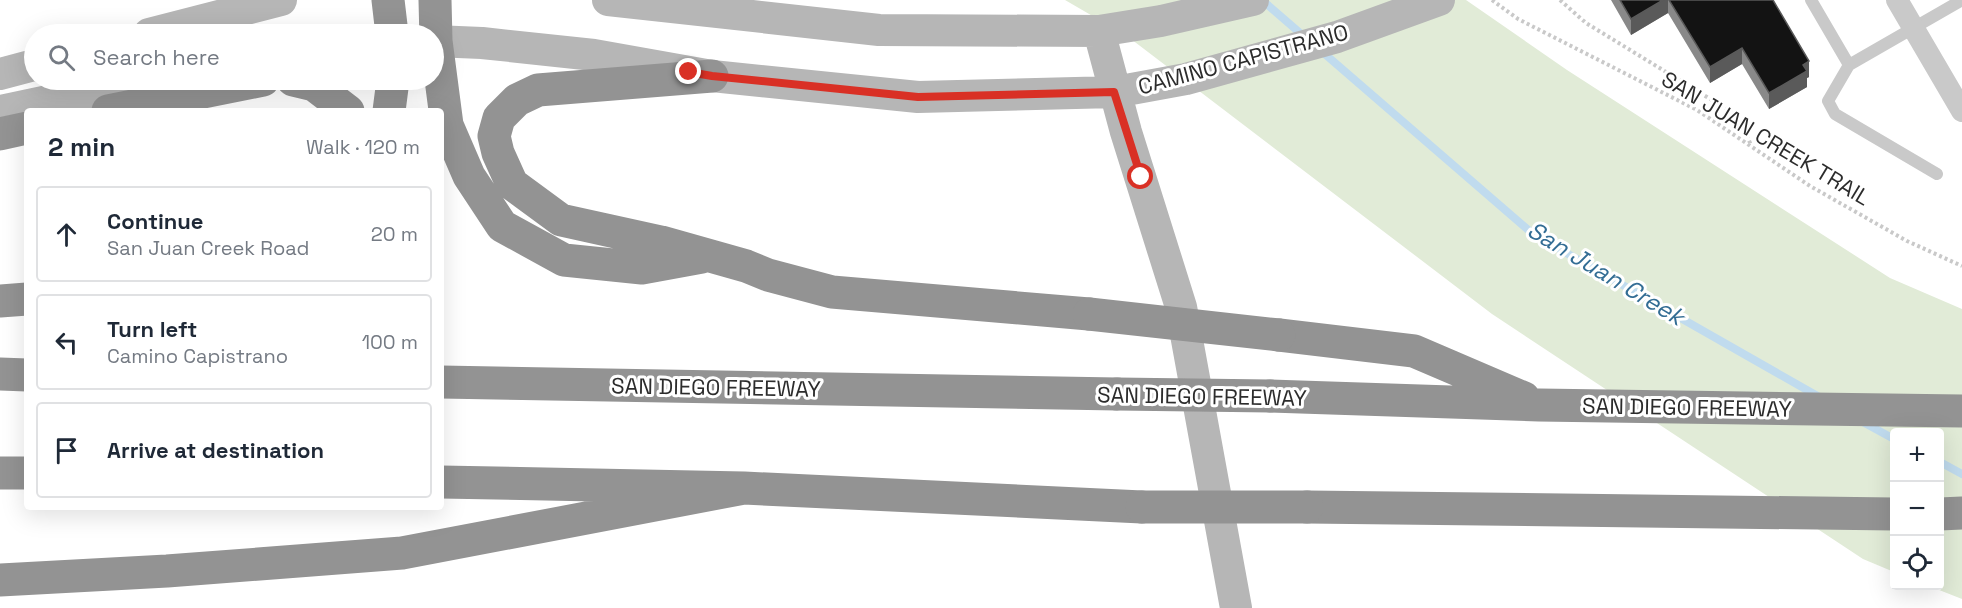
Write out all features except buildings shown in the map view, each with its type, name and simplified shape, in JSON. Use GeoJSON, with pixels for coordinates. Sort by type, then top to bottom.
{"type":"FeatureCollection","features":[{"type":"Feature","properties":{"kind":"highway"},"geometry":{"type":"LineString","coordinates":[[388,0],[391,24]]}},
{"type":"Feature","properties":{"kind":"highway"},"geometry":{"type":"LineString","coordinates":[[435,0],[435,24]]}},
{"type":"Feature","properties":{"kind":"highway"},"geometry":{"type":"LineString","coordinates":[[712,76],[537,90],[517,100],[499,118],[494,136],[498,153],[512,184],[561,220],[661,242],[832,292],[1089,314],[1414,351],[1549,405]]}},
{"type":"Feature","properties":{"kind":"highway"},"geometry":{"type":"LineString","coordinates":[[123,108],[213,90]]}},
{"type":"Feature","properties":{"kind":"highway"},"geometry":{"type":"LineString","coordinates":[[321,90],[344,108]]}},
{"type":"Feature","properties":{"kind":"highway"},"geometry":{"type":"LineString","coordinates":[[389,108],[392,90]]}},
{"type":"Feature","properties":{"kind":"highway"},"geometry":{"type":"LineString","coordinates":[[442,90],[447,125],[470,176],[502,226],[564,260],[642,268],[707,256]]}},
{"type":"Feature","properties":{"kind":"highway"},"geometry":{"type":"LineString","coordinates":[[0,134],[24,129]]}},
{"type":"Feature","properties":{"kind":"highway"},"geometry":{"type":"LineString","coordinates":[[0,301],[24,299]]}},
{"type":"Feature","properties":{"kind":"highway"},"geometry":{"type":"LineString","coordinates":[[0,375],[24,375]]}},
{"type":"Feature","properties":{"kind":"highway","name":"SAN DIEGO FREEWAY"},"geometry":{"type":"LineString","coordinates":[[444,382],[1270,396],[1549,405],[1962,411]]}},
{"type":"Feature","properties":{"kind":"highway"},"geometry":{"type":"LineString","coordinates":[[0,472],[24,473]]}},
{"type":"Feature","properties":{"kind":"highway"},"geometry":{"type":"LineString","coordinates":[[444,482],[744,488],[1142,507],[1890,514]]}},
{"type":"Feature","properties":{"kind":"highway"},"geometry":{"type":"LineString","coordinates":[[0,580],[167,571],[402,553],[744,488]]}},
{"type":"Feature","properties":{"kind":"highway"},"geometry":{"type":"LineString","coordinates":[[1944,514],[1962,513]]}},
{"type":"Feature","properties":{"kind":"main road"},"geometry":{"type":"LineString","coordinates":[[188,24],[281,0]]}},
{"type":"Feature","properties":{"kind":"main road"},"geometry":{"type":"LineString","coordinates":[[608,0],[879,30],[1106,30],[1253,0]]}},
{"type":"Feature","properties":{"kind":"main road","name":"CAMINO CAPISTRANO"},"geometry":{"type":"LineString","coordinates":[[444,41],[482,43],[594,56],[712,76],[918,97],[1114,92],[1186,79],[1337,37],[1439,0]]}},
{"type":"Feature","properties":{"kind":"main road"},"geometry":{"type":"LineString","coordinates":[[1106,30],[1114,92],[1181,307],[1236,608]]}},
{"type":"Feature","properties":{"kind":"main road"},"geometry":{"type":"LineString","coordinates":[[0,74],[24,68]]}},
{"type":"Feature","properties":{"kind":"main road"},"geometry":{"type":"LineString","coordinates":[[0,111],[100,90]]}},
{"type":"Feature","properties":{"kind":"street"},"geometry":{"type":"LineString","coordinates":[[1897,0],[1962,111]]}},
{"type":"Feature","properties":{"kind":"lane"},"geometry":{"type":"LineString","coordinates":[[1811,0],[1849,65]]}},
{"type":"Feature","properties":{"kind":"lane"},"geometry":{"type":"LineString","coordinates":[[1936,174],[1835,114],[1828,101],[1849,65],[1962,0]]}},
{"type":"Feature","properties":{"kind":"path","name":"SAN JUAN CREEK TRAIL"},"geometry":{"type":"LineString","coordinates":[[1492,0],[1518,19],[1697,110],[1810,186],[1907,241],[1962,266]]}},
{"type":"Feature","properties":{"kind":"path"},"geometry":{"type":"LineString","coordinates":[[1560,0],[1586,23],[1738,116],[1752,146]]}},
{"type":"Feature","properties":{"kind":"green space"},"geometry":{"type":"Polygon","coordinates":[[[1065,0],[1466,0],[1567,70],[1890,278],[1962,309],[1962,599],[1939,590],[1944,590],[1944,428],[1890,428],[1890,570],[1863,559],[1492,314],[1127,36],[1065,0]]]}},
{"type":"Feature","properties":{"kind":"waterway","name":"San Juan Creek"},"geometry":{"type":"LineString","coordinates":[[1262,0],[1307,39]]}},
{"type":"Feature","properties":{"kind":"waterway","name":"San Juan Creek"},"geometry":{"type":"LineString","coordinates":[[1319,49],[1533,234],[1821,398]]}},
{"type":"Feature","properties":{"kind":"waterway","name":"San Juan Creek"},"geometry":{"type":"LineString","coordinates":[[1861,421],[1890,437]]}},
{"type":"Feature","properties":{"kind":"waterway","name":"San Juan Creek"},"geometry":{"type":"LineString","coordinates":[[1944,464],[1962,474]]}},
{"type":"Feature","properties":{"kind":"route"},"geometry":{"type":"LineString","coordinates":[[689,72],[918,97],[1114,92],[1141,177]]}}]}
